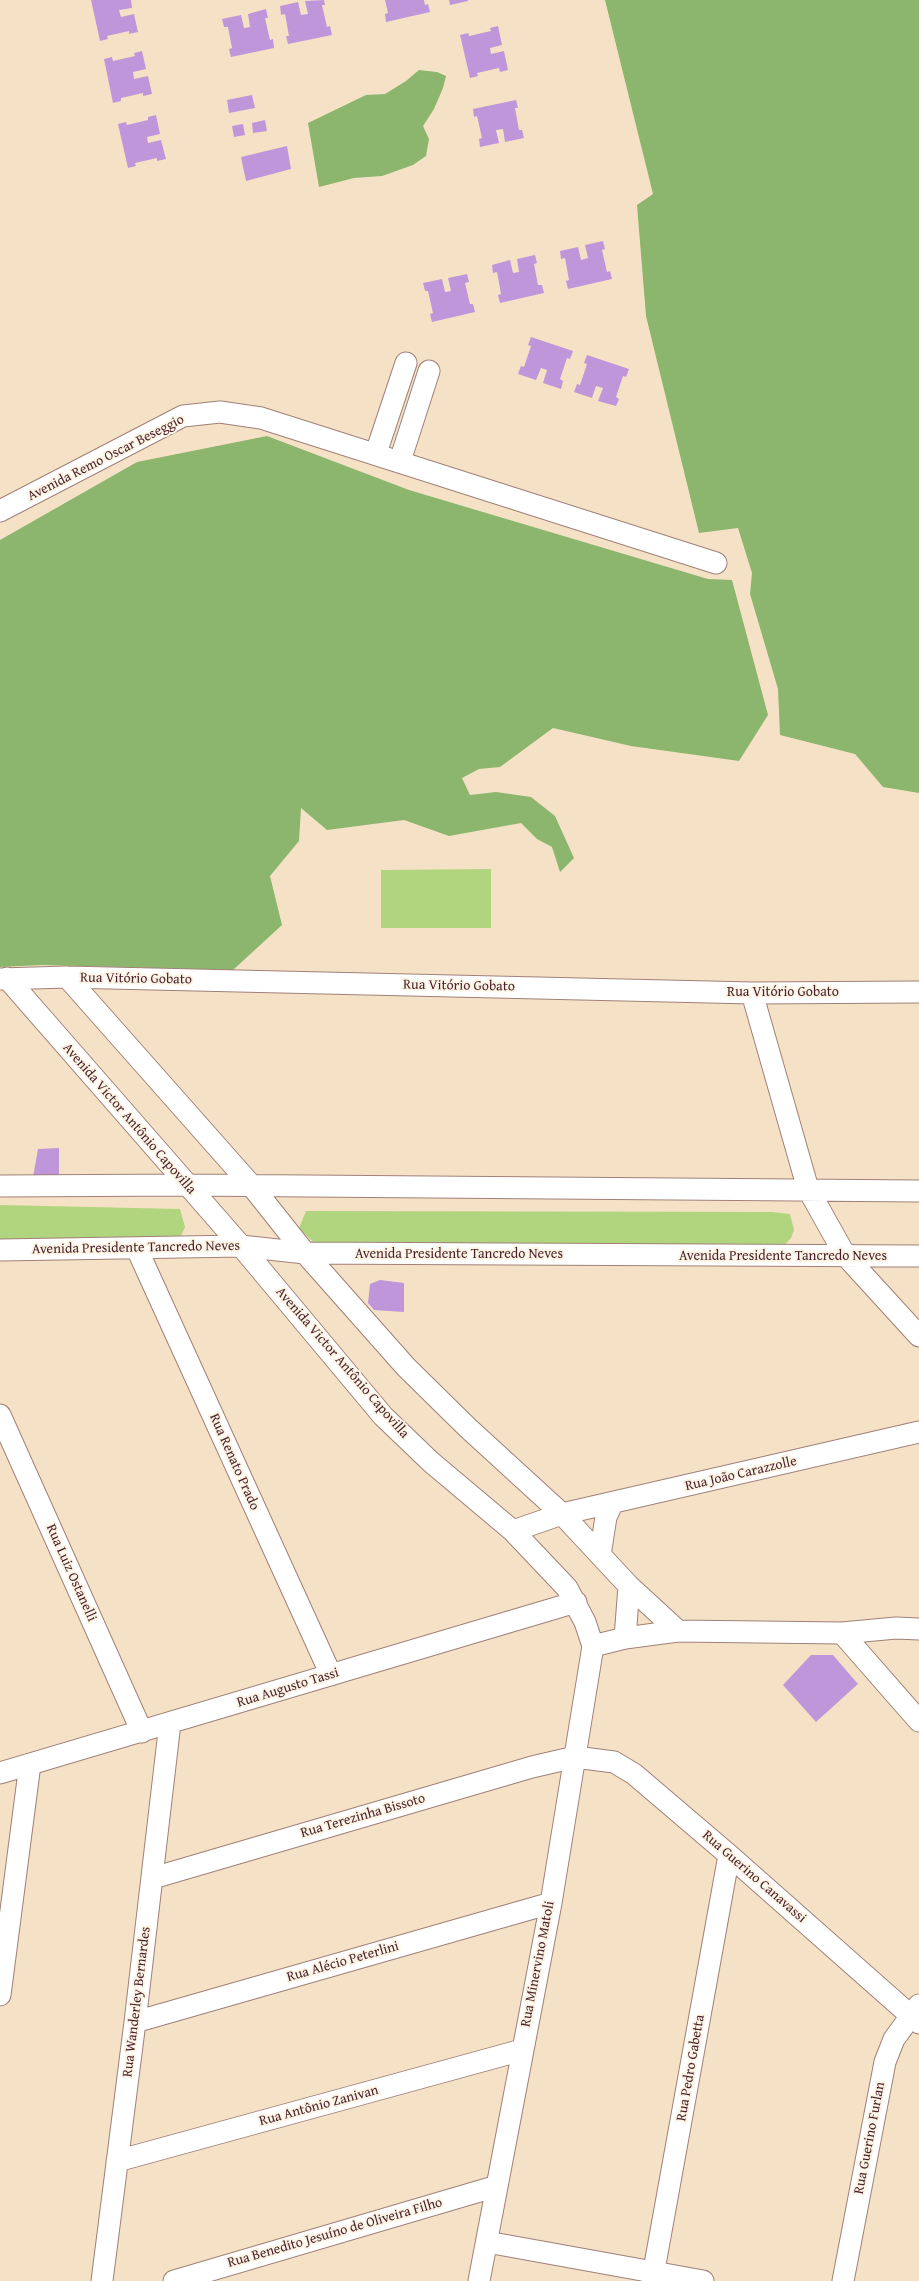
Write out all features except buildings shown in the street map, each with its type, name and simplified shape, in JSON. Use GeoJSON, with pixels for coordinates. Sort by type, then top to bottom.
{"type":"FeatureCollection","features":[{"type":"Feature","properties":{"kind":"street"},"geometry":{"type":"LineString","coordinates":[[376,453],[406,363]]}},
{"type":"Feature","properties":{"kind":"street"},"geometry":{"type":"LineString","coordinates":[[400,461],[430,370]]}},
{"type":"Feature","properties":{"kind":"street","name":"Avenida Remo Oscar Beseggio"},"geometry":{"type":"LineString","coordinates":[[0,511],[183,416],[220,412],[261,418],[376,453],[716,562]]}},
{"type":"Feature","properties":{"kind":"street"},"geometry":{"type":"LineString","coordinates":[[67,977],[251,1185],[306,1253],[406,1367],[468,1428],[562,1514],[629,1586],[678,1631]]}},
{"type":"Feature","properties":{"kind":"street","name":"Rua Vitório Gobato"},"geometry":{"type":"LineString","coordinates":[[4,978],[67,977],[752,993],[919,992]]}},
{"type":"Feature","properties":{"kind":"street","name":"Avenida Victor Antônio Capovilla"},"geometry":{"type":"LineString","coordinates":[[4,978],[241,1246],[383,1416],[431,1462],[513,1531],[567,1588],[576,1602],[593,1646]]}},
{"type":"Feature","properties":{"kind":"street"},"geometry":{"type":"LineString","coordinates":[[752,993],[808,1188],[845,1255],[919,1336]]}},
{"type":"Feature","properties":{"kind":"street"},"geometry":{"type":"LineString","coordinates":[[0,1186],[251,1185],[808,1188],[919,1191]]}},
{"type":"Feature","properties":{"kind":"street","name":"Avenida Presidente Tancredo Neves"},"geometry":{"type":"LineString","coordinates":[[0,1250],[114,1247],[137,1249],[241,1246],[306,1253],[919,1256]]}},
{"type":"Feature","properties":{"kind":"street","name":"Rua Renato Prado"},"geometry":{"type":"LineString","coordinates":[[137,1249],[331,1675]]}},
{"type":"Feature","properties":{"kind":"street","name":"Rua Luiz Ostanelli"},"geometry":{"type":"LineString","coordinates":[[0,1415],[142,1732]]}},
{"type":"Feature","properties":{"kind":"street","name":"Rua João Carazzolle"},"geometry":{"type":"LineString","coordinates":[[513,1531],[562,1514],[612,1504],[919,1432]]}},
{"type":"Feature","properties":{"kind":"street"},"geometry":{"type":"LineString","coordinates":[[600,1555],[606,1517],[612,1504]]}},
{"type":"Feature","properties":{"kind":"street"},"geometry":{"type":"LineString","coordinates":[[625,1638],[629,1586]]}},
{"type":"Feature","properties":{"kind":"street","name":"Rua Augusto Tassi"},"geometry":{"type":"LineString","coordinates":[[0,1773],[170,1724],[576,1602]]}},
{"type":"Feature","properties":{"kind":"street"},"geometry":{"type":"LineString","coordinates":[[593,1646],[625,1638],[678,1631],[842,1633],[896,1628],[919,1629]]}},
{"type":"Feature","properties":{"kind":"street"},"geometry":{"type":"LineString","coordinates":[[842,1633],[919,1721]]}},
{"type":"Feature","properties":{"kind":"street","name":"Rua Minervino Matoli"},"geometry":{"type":"LineString","coordinates":[[479,2281],[550,1903],[593,1646]]}},
{"type":"Feature","properties":{"kind":"street","name":"Rua Wanderley Bernardes"},"geometry":{"type":"LineString","coordinates":[[102,2281],[136,2022],[170,1724]]}},
{"type":"Feature","properties":{"kind":"street","name":"Rua Guerino Canavassi"},"geometry":{"type":"LineString","coordinates":[[575,1757],[614,1762],[634,1774],[916,2014]]}},
{"type":"Feature","properties":{"kind":"street","name":"Rua Terezinha Bissoto"},"geometry":{"type":"LineString","coordinates":[[153,1878],[532,1766],[575,1757]]}},
{"type":"Feature","properties":{"kind":"street"},"geometry":{"type":"LineString","coordinates":[[0,1995],[30,1764]]}},
{"type":"Feature","properties":{"kind":"street","name":"Rua Pedro Gabetta"},"geometry":{"type":"LineString","coordinates":[[653,2276],[729,1855]]}},
{"type":"Feature","properties":{"kind":"street","name":"Rua Alécio Peterlini"},"geometry":{"type":"LineString","coordinates":[[136,2022],[550,1903]]}},
{"type":"Feature","properties":{"kind":"street","name":"Rua Guerino Furlan"},"geometry":{"type":"LineString","coordinates":[[843,2281],[885,2062],[894,2040],[916,2014]]}},
{"type":"Feature","properties":{"kind":"street","name":"Rua Antônio Zanivan"},"geometry":{"type":"LineString","coordinates":[[117,2162],[522,2050]]}},
{"type":"Feature","properties":{"kind":"street","name":"Rua Benedito Jesuíno de Oliveira Filho"},"geometry":{"type":"LineString","coordinates":[[174,2281],[497,2186]]}},
{"type":"Feature","properties":{"kind":"street"},"geometry":{"type":"LineString","coordinates":[[487,2242],[653,2276],[703,2281]]}},
{"type":"Feature","properties":{"kind":"green space"},"geometry":{"type":"Polygon","coordinates":[[[605,0],[919,0],[919,793],[883,787],[855,754],[780,735],[778,689],[750,594],[752,573],[738,528],[699,533],[646,316],[637,205],[653,194],[605,0]]]}},
{"type":"Feature","properties":{"kind":"green space"},"geometry":{"type":"Polygon","coordinates":[[[419,70],[437,72],[446,76],[443,88],[434,109],[423,126],[429,139],[426,156],[413,165],[382,176],[354,178],[319,187],[308,123],[366,95],[385,94],[406,81],[419,70]]]}},
{"type":"Feature","properties":{"kind":"green space"},"geometry":{"type":"Polygon","coordinates":[[[267,436],[409,490],[708,579],[732,580],[768,715],[739,761],[631,746],[553,728],[500,767],[479,769],[462,778],[470,795],[496,792],[531,797],[555,816],[574,858],[560,872],[552,847],[537,839],[521,823],[449,836],[404,820],[327,830],[301,808],[299,841],[270,876],[282,925],[233,970],[42,965],[0,967],[0,540],[137,462],[267,436]]]}},
{"type":"Feature","properties":{"kind":"green space"},"geometry":{"type":"Polygon","coordinates":[[[491,869],[491,928],[381,928],[381,870],[491,869]]]}},
{"type":"Feature","properties":{"kind":"green space"},"geometry":{"type":"Polygon","coordinates":[[[0,1205],[180,1209],[185,1227],[179,1240],[0,1240],[0,1205]]]}},
{"type":"Feature","properties":{"kind":"green space"},"geometry":{"type":"Polygon","coordinates":[[[306,1211],[772,1212],[790,1214],[794,1230],[791,1238],[782,1248],[390,1242],[316,1245],[299,1228],[306,1211]]]}}]}
